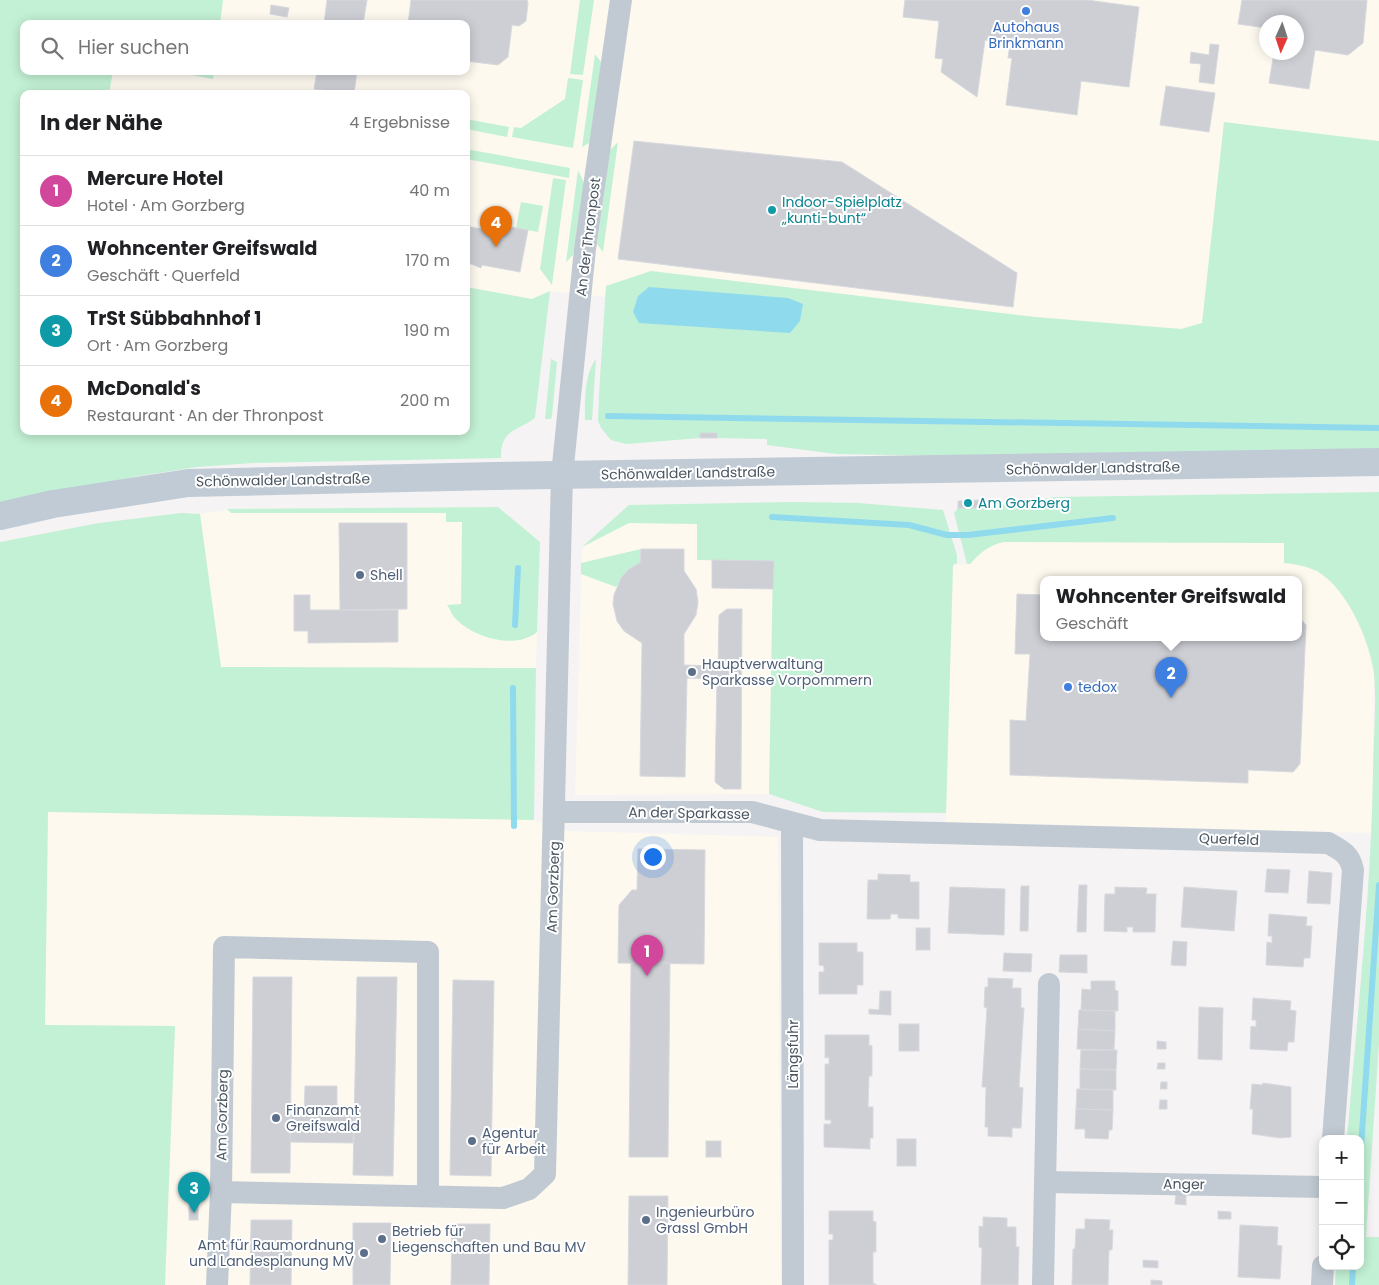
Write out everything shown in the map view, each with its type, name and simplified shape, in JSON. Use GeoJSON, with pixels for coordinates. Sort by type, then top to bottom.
{"type":"FeatureCollection","features":[{"type":"Feature","properties":{"kind":"main road","name":"Schönwalder Landstraße"},"geometry":{"type":"LineString","coordinates":[[0,516],[53,504],[188,483],[1379,462]]}},
{"type":"Feature","properties":{"kind":"street","name":"An der Thronpost"},"geometry":{"type":"LineString","coordinates":[[562,475],[585,249],[621,0]]}},
{"type":"Feature","properties":{"kind":"street","name":"Am Gorzberg"},"geometry":{"type":"LineString","coordinates":[[221,1192],[504,1198],[529,1188],[545,1174],[555,812],[559,524],[562,475]]}},
{"type":"Feature","properties":{"kind":"street","name":"An der Sparkasse"},"geometry":{"type":"LineString","coordinates":[[555,812],[752,812],[820,830]]}},
{"type":"Feature","properties":{"kind":"street","name":"Längsfuhr"},"geometry":{"type":"LineString","coordinates":[[792,824],[793,1285]]}},
{"type":"Feature","properties":{"kind":"street","name":"Querfeld"},"geometry":{"type":"LineString","coordinates":[[820,830],[1328,843],[1346,853],[1351,861],[1353,870],[1333,1135]]}},
{"type":"Feature","properties":{"kind":"street","name":"Am Gorzberg"},"geometry":{"type":"LineString","coordinates":[[218,1285],[224,947],[428,952],[428,1196]]}},
{"type":"Feature","properties":{"kind":"street"},"geometry":{"type":"LineString","coordinates":[[1043,1285],[1049,984]]}},
{"type":"Feature","properties":{"kind":"street","name":"Anger"},"geometry":{"type":"LineString","coordinates":[[1046,1182],[1319,1186]]}},
{"type":"Feature","properties":{"kind":"street"},"geometry":{"type":"LineString","coordinates":[[1322,1285],[1324,1270]]}},
{"type":"Feature","properties":{"kind":"shaded area"},"geometry":{"type":"Polygon","coordinates":[[[0,0],[1379,0],[1379,327],[1202,323],[1181,329],[1035,317],[651,271],[606,286],[605,297],[550,291],[532,299],[470,288],[470,90],[23,90],[0,0]]]}},
{"type":"Feature","properties":{"kind":"shaded area"},"geometry":{"type":"Polygon","coordinates":[[[498,507],[540,542],[536,668],[221,667],[200,514],[231,509],[498,507]]]}},
{"type":"Feature","properties":{"kind":"shaded area"},"geometry":{"type":"Polygon","coordinates":[[[629,523],[698,524],[697,560],[774,561],[769,794],[575,795],[582,547],[629,523]]]}},
{"type":"Feature","properties":{"kind":"shaded area"},"geometry":{"type":"Polygon","coordinates":[[[1004,542],[1285,543],[1284,563],[1302,565],[1318,572],[1334,585],[1350,606],[1364,637],[1374,673],[1372,833],[946,822],[953,565],[970,564],[981,552],[993,544],[1004,542]]]}},
{"type":"Feature","properties":{"kind":"shaded area"},"geometry":{"type":"Polygon","coordinates":[[[48,812],[534,820],[569,831],[778,837],[781,1285],[165,1285],[175,1026],[45,1025],[48,812]]]}},
{"type":"Feature","properties":{"kind":"green space"},"geometry":{"type":"Polygon","coordinates":[[[0,0],[223,0],[220,20],[20,20],[20,75],[112,75],[110,90],[20,90],[20,435],[470,435],[470,288],[532,299],[550,291],[535,418],[507,436],[501,449],[501,458],[253,463],[197,467],[139,476],[0,505],[0,0]]]}},
{"type":"Feature","properties":{"kind":"green space"},"geometry":{"type":"Polygon","coordinates":[[[580,0],[594,0],[583,75],[570,74],[580,0]]]}},
{"type":"Feature","properties":{"kind":"green space"},"geometry":{"type":"Polygon","coordinates":[[[595,54],[601,62],[591,142],[582,147],[595,54]]]}},
{"type":"Feature","properties":{"kind":"green space"},"geometry":{"type":"Polygon","coordinates":[[[192,75],[214,75],[213,79],[192,75]]]}},
{"type":"Feature","properties":{"kind":"green space"},"geometry":{"type":"Polygon","coordinates":[[[568,78],[583,80],[573,148],[512,137],[514,127],[521,128],[565,99],[568,78]]]}},
{"type":"Feature","properties":{"kind":"green space"},"geometry":{"type":"Polygon","coordinates":[[[470,120],[509,127],[507,137],[470,130],[470,120]]]}},
{"type":"Feature","properties":{"kind":"green space"},"geometry":{"type":"Polygon","coordinates":[[[1224,122],[1379,141],[1379,452],[990,457],[836,454],[767,445],[767,439],[717,438],[717,433],[700,433],[700,438],[626,444],[611,440],[601,428],[598,421],[606,286],[651,271],[1035,317],[1181,329],[1202,323],[1224,122]]]}},
{"type":"Feature","properties":{"kind":"green space"},"geometry":{"type":"Polygon","coordinates":[[[618,142],[603,252],[597,244],[610,150],[618,142]]]}},
{"type":"Feature","properties":{"kind":"green space"},"geometry":{"type":"Polygon","coordinates":[[[470,150],[570,168],[569,178],[470,160],[470,150]]]}},
{"type":"Feature","properties":{"kind":"green space"},"geometry":{"type":"Polygon","coordinates":[[[578,170],[584,183],[573,255],[566,262],[578,170]]]}},
{"type":"Feature","properties":{"kind":"green space"},"geometry":{"type":"Polygon","coordinates":[[[553,178],[566,180],[552,285],[540,269],[553,178]]]}},
{"type":"Feature","properties":{"kind":"green space"},"geometry":{"type":"Polygon","coordinates":[[[521,202],[543,206],[538,232],[516,228],[521,202]]]}},
{"type":"Feature","properties":{"kind":"green space"},"geometry":{"type":"Polygon","coordinates":[[[551,359],[557,362],[552,416],[551,419],[545,419],[551,359]]]}},
{"type":"Feature","properties":{"kind":"green space"},"geometry":{"type":"Polygon","coordinates":[[[596,359],[592,420],[585,420],[587,380],[596,359]]]}},
{"type":"Feature","properties":{"kind":"green space"},"geometry":{"type":"Polygon","coordinates":[[[1379,492],[1379,1043],[1366,1237],[1379,1237],[1379,1285],[1335,1285],[1336,1270],[1364,1270],[1364,1135],[1347,1135],[1363,956],[1372,819],[1374,674],[1368,647],[1362,632],[1347,602],[1328,579],[1313,569],[1284,563],[1284,543],[1004,542],[989,547],[970,564],[967,564],[954,513],[958,508],[1002,505],[1056,497],[1379,492]]]}},
{"type":"Feature","properties":{"kind":"green space"},"geometry":{"type":"Polygon","coordinates":[[[794,502],[858,503],[943,510],[957,555],[957,563],[953,565],[946,813],[823,812],[769,794],[773,561],[697,560],[697,524],[629,523],[582,547],[629,505],[794,502]]]}},
{"type":"Feature","properties":{"kind":"green space"},"geometry":{"type":"Polygon","coordinates":[[[498,507],[540,542],[537,632],[518,640],[495,639],[472,631],[455,618],[447,605],[461,604],[462,522],[446,522],[446,513],[231,513],[227,509],[498,507]]]}},
{"type":"Feature","properties":{"kind":"green space"},"geometry":{"type":"Polygon","coordinates":[[[181,513],[200,514],[221,667],[536,668],[534,820],[48,812],[45,1025],[175,1026],[165,1285],[0,1285],[0,542],[99,523],[181,513]]]}},
{"type":"Feature","properties":{"kind":"green space"},"geometry":{"type":"Polygon","coordinates":[[[641,549],[640,563],[629,569],[616,587],[581,574],[581,563],[641,549]]]}},
{"type":"Feature","properties":{"kind":"water"},"geometry":{"type":"Polygon","coordinates":[[[649,287],[788,298],[803,304],[800,321],[790,333],[639,323],[633,312],[638,296],[649,287]]]}},
{"type":"Feature","properties":{"kind":"building"},"geometry":{"type":"Polygon","coordinates":[[[327,0],[367,0],[364,20],[324,20],[327,0]]]}},
{"type":"Feature","properties":{"kind":"building"},"geometry":{"type":"Polygon","coordinates":[[[411,0],[527,0],[528,3],[526,21],[519,26],[512,25],[508,57],[498,65],[470,62],[470,20],[408,20],[411,0]]]}},
{"type":"Feature","properties":{"kind":"building"},"geometry":{"type":"Polygon","coordinates":[[[905,0],[1087,0],[1139,7],[1129,87],[1081,81],[1077,115],[1006,105],[1012,58],[1008,58],[1010,44],[985,40],[977,97],[941,72],[943,59],[935,58],[939,21],[903,17],[905,0]]]}},
{"type":"Feature","properties":{"kind":"building"},"geometry":{"type":"Polygon","coordinates":[[[1242,0],[1367,0],[1363,43],[1348,55],[1315,50],[1309,89],[1269,83],[1273,60],[1304,60],[1304,15],[1259,15],[1259,27],[1238,24],[1242,0]]]}},
{"type":"Feature","properties":{"kind":"building"},"geometry":{"type":"Polygon","coordinates":[[[271,5],[289,8],[287,17],[270,14],[271,5]]]}},
{"type":"Feature","properties":{"kind":"building"},"geometry":{"type":"Polygon","coordinates":[[[1210,44],[1219,45],[1214,84],[1199,82],[1201,64],[1190,63],[1191,52],[1209,55],[1210,44]]]}},
{"type":"Feature","properties":{"kind":"building"},"geometry":{"type":"Polygon","coordinates":[[[316,75],[356,75],[355,90],[314,89],[316,75]]]}},
{"type":"Feature","properties":{"kind":"building"},"geometry":{"type":"Polygon","coordinates":[[[1166,86],[1215,93],[1209,132],[1160,125],[1166,86]]]}},
{"type":"Feature","properties":{"kind":"building","name":"Indoor-Spielplatz „kunti-bunt“"},"geometry":{"type":"Polygon","coordinates":[[[634,141],[842,162],[1017,273],[1013,307],[618,259],[634,141]]]}},
{"type":"Feature","properties":{"kind":"building"},"geometry":{"type":"Polygon","coordinates":[[[499,225],[528,230],[520,272],[482,265],[481,268],[470,264],[470,227],[497,232],[499,225]]]}},
{"type":"Feature","properties":{"kind":"building"},"geometry":{"type":"Polygon","coordinates":[[[700,433],[717,433],[717,438],[700,438],[700,433]]]}},
{"type":"Feature","properties":{"kind":"building","name":"Am Gorzberg"},"geometry":{"type":"Polygon","coordinates":[[[979,500],[979,508],[958,508],[958,501],[979,500]]]}},
{"type":"Feature","properties":{"kind":"building"},"geometry":{"type":"Polygon","coordinates":[[[339,523],[407,523],[407,609],[340,610],[339,523]]]}},
{"type":"Feature","properties":{"kind":"building","name":"Hauptverwaltung Sparkasse Vorpommern"},"geometry":{"type":"Polygon","coordinates":[[[641,549],[684,549],[684,571],[696,589],[698,602],[696,615],[684,634],[684,665],[718,666],[719,615],[727,609],[742,609],[741,789],[724,789],[715,782],[717,679],[687,678],[685,777],[640,776],[642,643],[624,631],[617,621],[613,604],[614,595],[621,578],[629,569],[640,563],[641,549]]]}},
{"type":"Feature","properties":{"kind":"building"},"geometry":{"type":"Polygon","coordinates":[[[712,560],[774,561],[773,589],[712,588],[712,560]]]}},
{"type":"Feature","properties":{"kind":"building"},"geometry":{"type":"Polygon","coordinates":[[[1017,594],[1040,595],[1040,641],[1302,641],[1302,620],[1306,625],[1300,764],[1293,772],[1248,770],[1248,783],[1010,775],[1010,720],[1026,721],[1030,654],[1015,654],[1017,594]]]}},
{"type":"Feature","properties":{"kind":"building"},"geometry":{"type":"Polygon","coordinates":[[[294,595],[310,595],[310,610],[398,610],[398,642],[308,643],[308,631],[294,631],[294,595]]]}},
{"type":"Feature","properties":{"kind":"building"},"geometry":{"type":"Polygon","coordinates":[[[638,849],[705,850],[704,964],[618,963],[619,905],[632,890],[637,890],[638,849]]]}},
{"type":"Feature","properties":{"kind":"building"},"geometry":{"type":"Polygon","coordinates":[[[1267,869],[1290,870],[1288,893],[1265,892],[1267,869]]]}},
{"type":"Feature","properties":{"kind":"building"},"geometry":{"type":"Polygon","coordinates":[[[1309,871],[1332,873],[1330,904],[1307,903],[1309,871]]]}},
{"type":"Feature","properties":{"kind":"building"},"geometry":{"type":"Polygon","coordinates":[[[878,874],[910,875],[910,882],[919,882],[919,919],[898,918],[898,914],[891,914],[890,919],[867,919],[868,880],[878,880],[878,874]]]}},
{"type":"Feature","properties":{"kind":"building"},"geometry":{"type":"Polygon","coordinates":[[[1079,885],[1087,885],[1086,932],[1077,932],[1079,885]]]}},
{"type":"Feature","properties":{"kind":"building"},"geometry":{"type":"Polygon","coordinates":[[[1021,886],[1029,886],[1028,931],[1020,931],[1021,886]]]}},
{"type":"Feature","properties":{"kind":"building"},"geometry":{"type":"Polygon","coordinates":[[[950,887],[1005,889],[1004,935],[948,933],[950,887]]]}},
{"type":"Feature","properties":{"kind":"building"},"geometry":{"type":"Polygon","coordinates":[[[1115,887],[1147,888],[1146,894],[1156,894],[1155,932],[1133,932],[1133,927],[1127,927],[1127,932],[1104,931],[1105,894],[1115,894],[1115,887]]]}},
{"type":"Feature","properties":{"kind":"building"},"geometry":{"type":"Polygon","coordinates":[[[1184,887],[1237,891],[1234,931],[1181,927],[1184,887]]]}},
{"type":"Feature","properties":{"kind":"building"},"geometry":{"type":"Polygon","coordinates":[[[1269,914],[1307,917],[1306,926],[1312,926],[1310,958],[1304,958],[1303,967],[1266,965],[1267,942],[1272,943],[1272,936],[1268,936],[1269,914]]]}},
{"type":"Feature","properties":{"kind":"building"},"geometry":{"type":"Polygon","coordinates":[[[916,928],[930,928],[930,950],[916,950],[916,928]]]}},
{"type":"Feature","properties":{"kind":"building"},"geometry":{"type":"Polygon","coordinates":[[[1173,941],[1187,942],[1186,966],[1171,965],[1173,941]]]}},
{"type":"Feature","properties":{"kind":"building"},"geometry":{"type":"Polygon","coordinates":[[[819,943],[857,943],[857,952],[863,952],[863,985],[857,985],[857,994],[819,994],[819,972],[824,972],[824,966],[819,965],[819,943]]]}},
{"type":"Feature","properties":{"kind":"building"},"geometry":{"type":"Polygon","coordinates":[[[1004,953],[1032,954],[1031,972],[1003,971],[1004,953]]]}},
{"type":"Feature","properties":{"kind":"building"},"geometry":{"type":"Polygon","coordinates":[[[1060,955],[1087,955],[1087,973],[1059,972],[1060,955]]]}},
{"type":"Feature","properties":{"kind":"building"},"geometry":{"type":"Polygon","coordinates":[[[631,963],[670,963],[668,1157],[629,1157],[631,963]]]}},
{"type":"Feature","properties":{"kind":"building"},"geometry":{"type":"Polygon","coordinates":[[[253,977],[292,977],[290,1173],[251,1173],[253,977]]]}},
{"type":"Feature","properties":{"kind":"building"},"geometry":{"type":"Polygon","coordinates":[[[357,977],[397,977],[393,1176],[353,1175],[357,977]]]}},
{"type":"Feature","properties":{"kind":"building"},"geometry":{"type":"Polygon","coordinates":[[[988,978],[1013,979],[1012,988],[1021,988],[1021,1008],[1024,1008],[1019,1087],[1023,1088],[1021,1128],[1012,1128],[1012,1137],[988,1136],[988,1127],[985,1127],[986,1087],[982,1087],[987,1008],[984,1007],[985,987],[988,987],[988,978]]]}},
{"type":"Feature","properties":{"kind":"building"},"geometry":{"type":"Polygon","coordinates":[[[453,980],[494,981],[491,1176],[450,1175],[453,980]]]}},
{"type":"Feature","properties":{"kind":"building"},"geometry":{"type":"Polygon","coordinates":[[[1091,981],[1115,981],[1115,990],[1118,991],[1118,1011],[1081,1010],[1082,989],[1091,990],[1091,981]]]}},
{"type":"Feature","properties":{"kind":"building"},"geometry":{"type":"Polygon","coordinates":[[[880,991],[891,991],[891,1015],[869,1014],[869,1009],[879,1010],[880,991]]]}},
{"type":"Feature","properties":{"kind":"building"},"geometry":{"type":"Polygon","coordinates":[[[1253,998],[1291,1001],[1290,1010],[1296,1011],[1294,1042],[1288,1042],[1287,1051],[1250,1049],[1251,1026],[1256,1027],[1256,1020],[1252,1020],[1253,998]]]}},
{"type":"Feature","properties":{"kind":"building"},"geometry":{"type":"Polygon","coordinates":[[[1199,1007],[1223,1008],[1222,1060],[1198,1059],[1199,1007]]]}},
{"type":"Feature","properties":{"kind":"building"},"geometry":{"type":"Polygon","coordinates":[[[1079,1010],[1115,1011],[1115,1031],[1078,1029],[1079,1010]]]}},
{"type":"Feature","properties":{"kind":"building"},"geometry":{"type":"Polygon","coordinates":[[[899,1024],[919,1024],[919,1051],[899,1051],[899,1024]]]}},
{"type":"Feature","properties":{"kind":"building"},"geometry":{"type":"Polygon","coordinates":[[[1078,1029],[1115,1031],[1114,1050],[1077,1049],[1078,1029]]]}},
{"type":"Feature","properties":{"kind":"building"},"geometry":{"type":"Polygon","coordinates":[[[825,1035],[869,1035],[869,1046],[872,1045],[872,1076],[869,1076],[868,1107],[873,1107],[873,1138],[870,1138],[870,1149],[824,1147],[824,1124],[831,1124],[831,1120],[825,1120],[825,1064],[829,1064],[829,1057],[825,1058],[825,1035]]]}},
{"type":"Feature","properties":{"kind":"building"},"geometry":{"type":"Polygon","coordinates":[[[1157,1041],[1166,1042],[1166,1049],[1157,1049],[1157,1041]]]}},
{"type":"Feature","properties":{"kind":"building"},"geometry":{"type":"Polygon","coordinates":[[[1081,1050],[1117,1050],[1116,1070],[1080,1069],[1081,1050]]]}},
{"type":"Feature","properties":{"kind":"building"},"geometry":{"type":"Polygon","coordinates":[[[1158,1063],[1165,1063],[1165,1069],[1157,1069],[1158,1063]]]}},
{"type":"Feature","properties":{"kind":"building"},"geometry":{"type":"Polygon","coordinates":[[[1080,1069],[1116,1070],[1116,1090],[1080,1089],[1080,1069]]]}},
{"type":"Feature","properties":{"kind":"building"},"geometry":{"type":"Polygon","coordinates":[[[1161,1082],[1167,1082],[1167,1089],[1160,1089],[1161,1082]]]}},
{"type":"Feature","properties":{"kind":"building"},"geometry":{"type":"Polygon","coordinates":[[[1263,1083],[1291,1087],[1291,1137],[1280,1138],[1252,1134],[1253,1109],[1250,1109],[1252,1084],[1262,1085],[1263,1083]]]}},
{"type":"Feature","properties":{"kind":"building"},"geometry":{"type":"Polygon","coordinates":[[[305,1086],[337,1086],[337,1115],[354,1115],[353,1143],[290,1142],[291,1115],[304,1116],[305,1086]]]}},
{"type":"Feature","properties":{"kind":"building"},"geometry":{"type":"Polygon","coordinates":[[[1077,1089],[1113,1090],[1113,1110],[1076,1109],[1077,1089]]]}},
{"type":"Feature","properties":{"kind":"building"},"geometry":{"type":"Polygon","coordinates":[[[1160,1100],[1167,1100],[1167,1109],[1159,1109],[1160,1100]]]}},
{"type":"Feature","properties":{"kind":"building"},"geometry":{"type":"Polygon","coordinates":[[[1076,1109],[1113,1110],[1112,1130],[1109,1130],[1108,1139],[1085,1138],[1085,1129],[1075,1129],[1076,1109]]]}},
{"type":"Feature","properties":{"kind":"building"},"geometry":{"type":"Polygon","coordinates":[[[897,1139],[916,1139],[916,1166],[897,1166],[897,1139]]]}},
{"type":"Feature","properties":{"kind":"building"},"geometry":{"type":"Polygon","coordinates":[[[706,1141],[721,1141],[721,1157],[706,1157],[706,1141]]]}},
{"type":"Feature","properties":{"kind":"building"},"geometry":{"type":"Polygon","coordinates":[[[1176,1189],[1186,1190],[1186,1205],[1175,1204],[1176,1189]]]}},
{"type":"Feature","properties":{"kind":"building"},"geometry":{"type":"Polygon","coordinates":[[[629,1196],[668,1196],[667,1285],[628,1285],[629,1196]]]}},
{"type":"Feature","properties":{"kind":"building"},"geometry":{"type":"Polygon","coordinates":[[[189,1207],[198,1207],[198,1220],[189,1220],[189,1207]]]}},
{"type":"Feature","properties":{"kind":"building"},"geometry":{"type":"Polygon","coordinates":[[[829,1211],[873,1211],[873,1221],[876,1222],[876,1252],[873,1252],[873,1283],[877,1285],[829,1285],[829,1240],[833,1240],[833,1234],[829,1234],[829,1211]]]}},
{"type":"Feature","properties":{"kind":"building"},"geometry":{"type":"Polygon","coordinates":[[[1218,1211],[1231,1212],[1231,1219],[1218,1219],[1218,1211]]]}},
{"type":"Feature","properties":{"kind":"building"},"geometry":{"type":"Polygon","coordinates":[[[983,1217],[1007,1218],[1007,1227],[1016,1227],[1016,1247],[1019,1247],[1018,1285],[981,1285],[982,1248],[979,1247],[979,1226],[983,1227],[983,1217]]]}},
{"type":"Feature","properties":{"kind":"building"},"geometry":{"type":"Polygon","coordinates":[[[1085,1219],[1110,1220],[1109,1230],[1113,1230],[1112,1250],[1109,1250],[1108,1285],[1072,1285],[1073,1249],[1075,1249],[1076,1229],[1085,1229],[1085,1219]]]}},
{"type":"Feature","properties":{"kind":"building"},"geometry":{"type":"Polygon","coordinates":[[[251,1220],[292,1220],[291,1285],[250,1285],[251,1220]]]}},
{"type":"Feature","properties":{"kind":"building"},"geometry":{"type":"Polygon","coordinates":[[[353,1223],[391,1223],[390,1285],[353,1285],[353,1223]]]}},
{"type":"Feature","properties":{"kind":"building"},"geometry":{"type":"Polygon","coordinates":[[[452,1224],[490,1224],[489,1285],[451,1285],[452,1224]]]}},
{"type":"Feature","properties":{"kind":"building"},"geometry":{"type":"Polygon","coordinates":[[[1240,1225],[1278,1227],[1277,1245],[1282,1246],[1280,1279],[1238,1277],[1240,1225]]]}},
{"type":"Feature","properties":{"kind":"building"},"geometry":{"type":"Polygon","coordinates":[[[1143,1260],[1158,1261],[1158,1268],[1143,1267],[1143,1260]]]}},
{"type":"Feature","properties":{"kind":"building"},"geometry":{"type":"Polygon","coordinates":[[[1151,1280],[1162,1281],[1162,1285],[1151,1285],[1151,1280]]]}},
{"type":"Feature","properties":{"kind":"waterway"},"geometry":{"type":"LineString","coordinates":[[608,416],[1379,428]]}},
{"type":"Feature","properties":{"kind":"waterway"},"geometry":{"type":"LineString","coordinates":[[772,517],[909,525],[947,535],[968,535],[1113,518]]}},
{"type":"Feature","properties":{"kind":"waterway"},"geometry":{"type":"LineString","coordinates":[[515,625],[518,568]]}},
{"type":"Feature","properties":{"kind":"waterway"},"geometry":{"type":"LineString","coordinates":[[513,688],[514,826]]}},
{"type":"Feature","properties":{"kind":"waterway"},"geometry":{"type":"LineString","coordinates":[[1362,1135],[1379,885]]}},
{"type":"Feature","properties":{"kind":"waterway"},"geometry":{"type":"LineString","coordinates":[[1352,1285],[1353,1270]]}},
{"type":"Feature","properties":{"kind":"place","name":"Autohaus Brinkmann"},"geometry":{"type":"Point","coordinates":[1026,11]}},
{"type":"Feature","properties":{"kind":"place","name":"Indoor-Spielplatz „kunti-bunt“"},"geometry":{"type":"Point","coordinates":[772,210]}},
{"type":"Feature","properties":{"kind":"place","name":"McDonald's"},"geometry":{"type":"Point","coordinates":[496,247]}},
{"type":"Feature","properties":{"kind":"place","name":"Am Gorzberg"},"geometry":{"type":"Point","coordinates":[968,503]}},
{"type":"Feature","properties":{"kind":"place","name":"Shell"},"geometry":{"type":"Point","coordinates":[360,575]}},
{"type":"Feature","properties":{"kind":"place","name":"Hauptverwaltung Sparkasse Vorpommern"},"geometry":{"type":"Point","coordinates":[692,672]}},
{"type":"Feature","properties":{"kind":"place","name":"tedox"},"geometry":{"type":"Point","coordinates":[1068,687]}},
{"type":"Feature","properties":{"kind":"place","name":"Wohncenter Greifswald"},"geometry":{"type":"Point","coordinates":[1171,698]}},
{"type":"Feature","properties":{"kind":"place","name":"Mercure Hotel"},"geometry":{"type":"Point","coordinates":[647,976]}},
{"type":"Feature","properties":{"kind":"place","name":"Finanzamt Greifswald"},"geometry":{"type":"Point","coordinates":[276,1118]}},
{"type":"Feature","properties":{"kind":"place","name":"Agentur für Arbeit"},"geometry":{"type":"Point","coordinates":[472,1141]}},
{"type":"Feature","properties":{"kind":"place","name":"TrSt Sübbahnhof 1"},"geometry":{"type":"Point","coordinates":[194,1213]}},
{"type":"Feature","properties":{"kind":"place","name":"Ingenieurbüro Grassl GmbH"},"geometry":{"type":"Point","coordinates":[646,1220]}},
{"type":"Feature","properties":{"kind":"place","name":"Betrieb für Liegenschaften und Bau MV"},"geometry":{"type":"Point","coordinates":[382,1239]}},
{"type":"Feature","properties":{"kind":"place","name":"Amt für Raumordnung und Landesplanung MV"},"geometry":{"type":"Point","coordinates":[364,1253]}}]}
